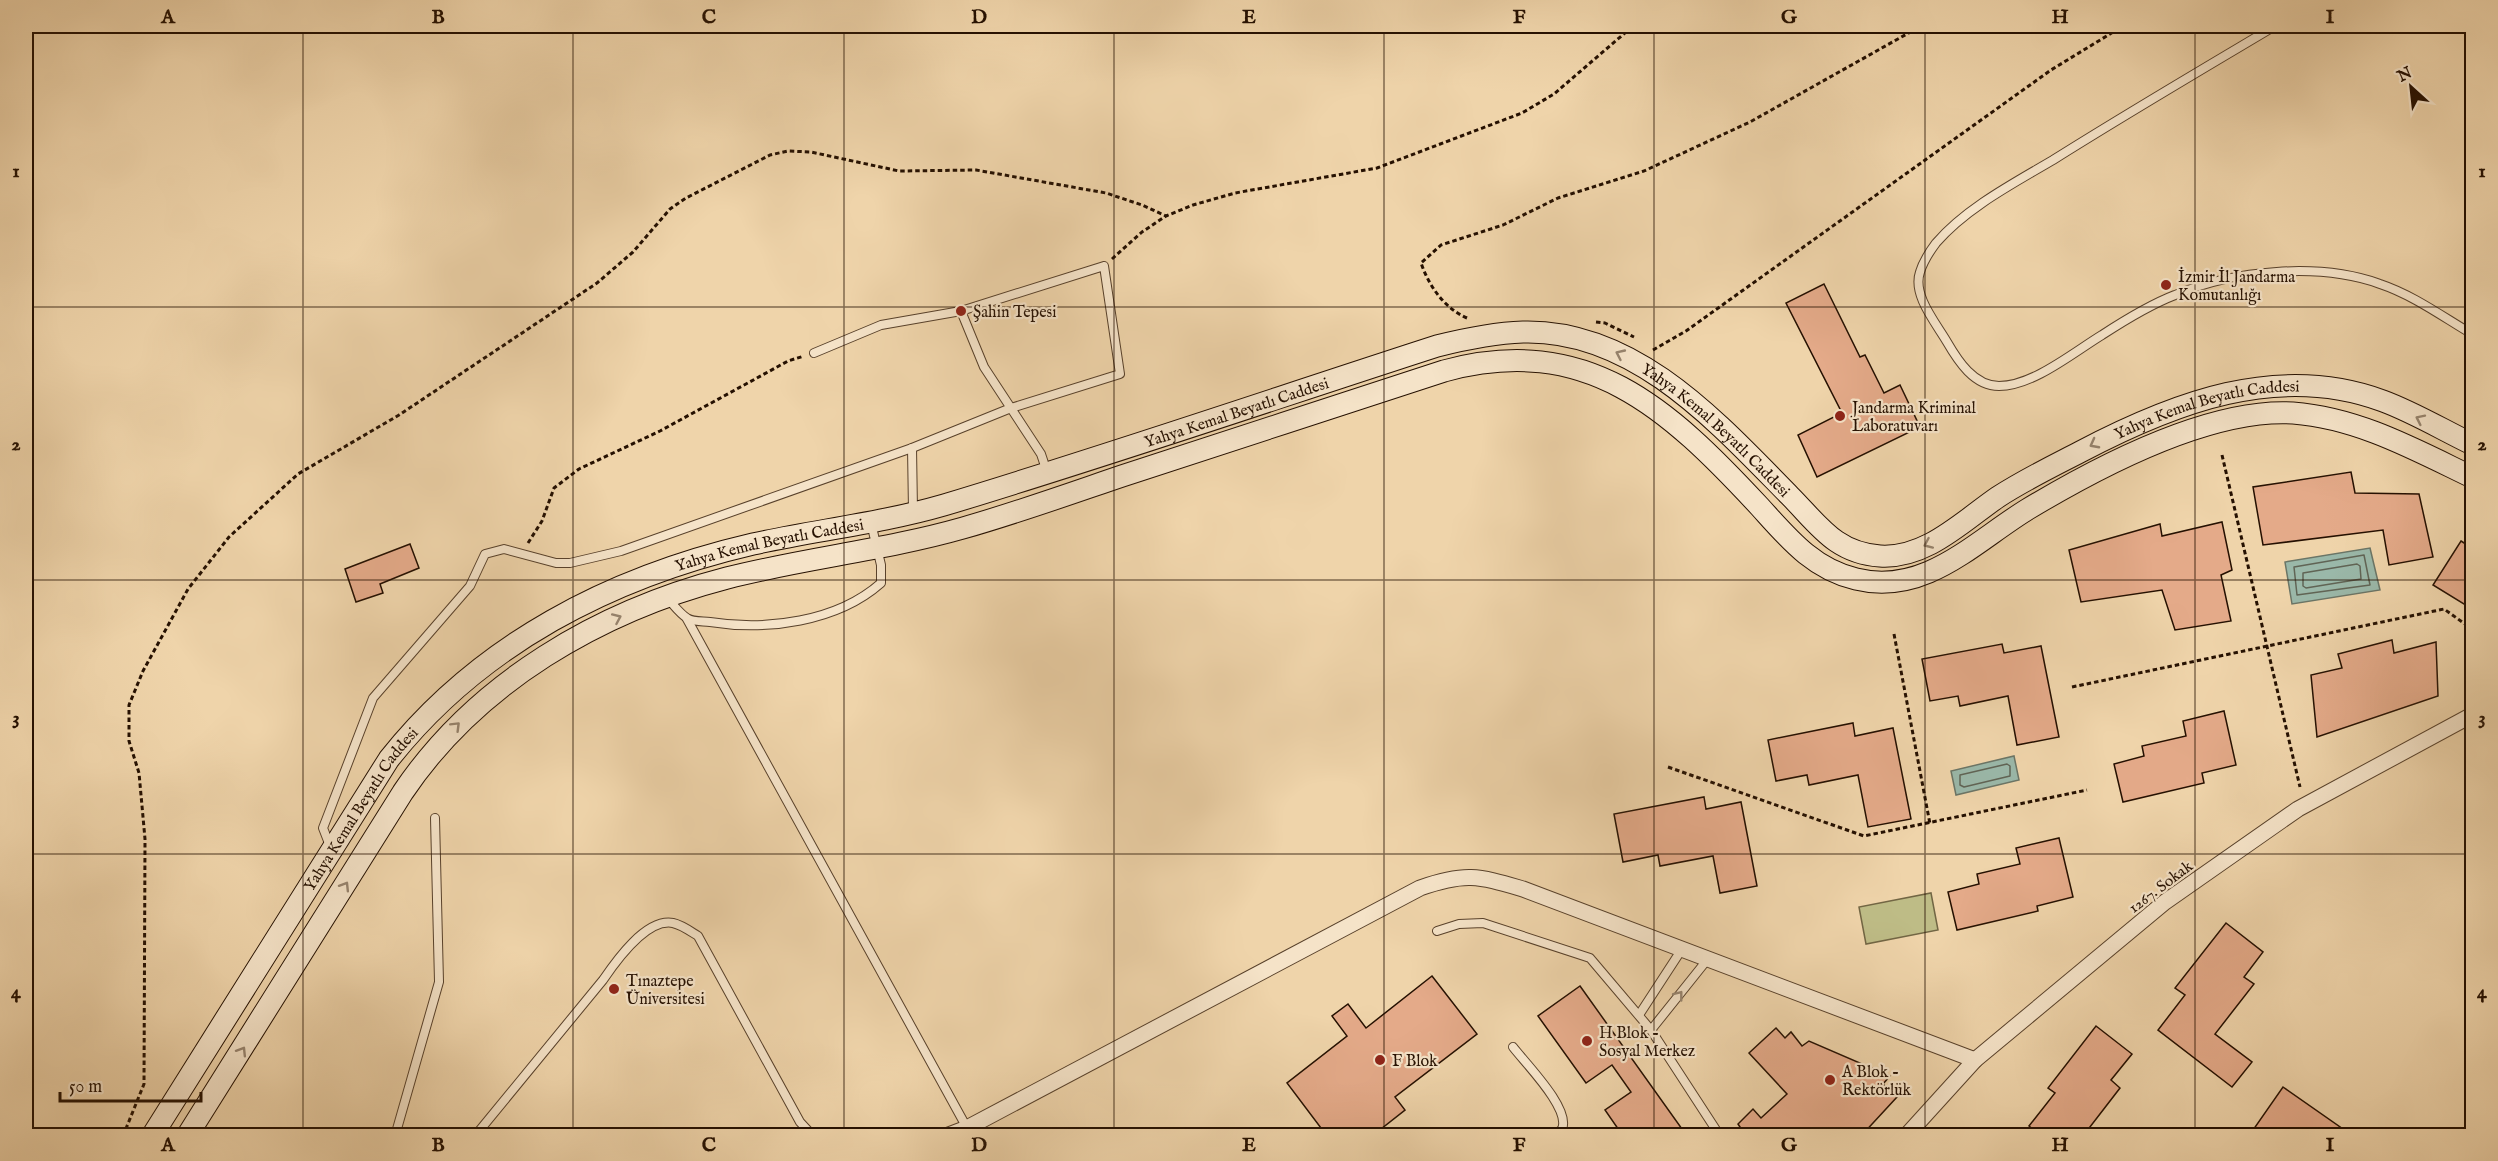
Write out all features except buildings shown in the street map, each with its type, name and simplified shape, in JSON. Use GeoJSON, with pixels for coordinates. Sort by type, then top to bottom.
{"type":"FeatureCollection","features":[{"type":"Feature","properties":{"kind":"main road","name":"Yahya Kemal Beyatlı Caddesi"},"geometry":{"type":"LineString","coordinates":[[152,1136],[390,759],[433,708],[486,662],[548,621],[585,602],[671,567],[756,544],[914,514],[1047,474],[1464,339],[1526,332],[1580,339],[1624,356],[1663,379],[1720,426],[1794,499],[1824,534],[1861,552],[1880,556],[1923,547],[1940,539],[2022,482],[2136,424],[2186,404],[2249,387],[2303,386],[2356,394],[2383,401],[2472,444]]}},
{"type":"Feature","properties":{"kind":"main road","name":"Yahya Kemal Beyatlı Caddesi"},"geometry":{"type":"LineString","coordinates":[[187,1136],[403,792],[434,749],[476,707],[530,667],[581,636],[666,597],[729,578],[966,528],[1444,371],[1468,365],[1522,360],[1572,366],[1596,374],[1635,395],[1705,450],[1793,545],[1833,572],[1858,579],[1898,581],[1918,577],[1941,568],[2026,510],[2080,480],[2184,432],[2248,414],[2292,413],[2358,425],[2472,477]]}},
{"type":"Feature","properties":{"kind":"main road"},"geometry":{"type":"LineString","coordinates":[[1098,456],[1108,481]]}},
{"type":"Feature","properties":{"kind":"street","name":"1267. Sokak"},"geometry":{"type":"LineString","coordinates":[[1906,1136],[1975,1060],[2165,902],[2298,809],[2472,715]]}},
{"type":"Feature","properties":{"kind":"street"},"geometry":{"type":"LineString","coordinates":[[945,1136],[967,1128],[1420,888],[1443,880],[1478,876],[1523,889],[1975,1060]]}},
{"type":"Feature","properties":{"kind":"lane"},"geometry":{"type":"LineString","coordinates":[[2275,26],[2027,176],[1969,214],[1937,242],[1918,274],[1920,295],[1960,365],[1978,379],[1998,386],[2019,382],[2054,366],[2139,313],[2173,295],[2204,284],[2275,272],[2310,272],[2379,283],[2406,295],[2472,334]]}},
{"type":"Feature","properties":{"kind":"lane"},"geometry":{"type":"LineString","coordinates":[[332,850],[323,828],[373,698],[470,586],[485,554],[504,549],[556,563],[570,563],[621,551],[912,448],[1011,408],[1120,374],[1104,266],[961,311],[881,325],[814,353]]}},
{"type":"Feature","properties":{"kind":"lane"},"geometry":{"type":"LineString","coordinates":[[961,311],[984,367],[1041,454],[1047,474]]}},
{"type":"Feature","properties":{"kind":"lane"},"geometry":{"type":"LineString","coordinates":[[912,448],[914,514]]}},
{"type":"Feature","properties":{"kind":"lane"},"geometry":{"type":"LineString","coordinates":[[687,619],[726,625],[782,623],[837,610],[863,599],[881,583],[871,522]]}},
{"type":"Feature","properties":{"kind":"lane"},"geometry":{"type":"LineString","coordinates":[[666,597],[687,619],[967,1128]]}},
{"type":"Feature","properties":{"kind":"lane"},"geometry":{"type":"LineString","coordinates":[[395,1136],[439,982],[435,818]]}},
{"type":"Feature","properties":{"kind":"lane"},"geometry":{"type":"LineString","coordinates":[[475,1136],[603,980],[620,954],[640,936],[661,923],[672,923],[698,936],[800,1122],[813,1136]]}},
{"type":"Feature","properties":{"kind":"lane"},"geometry":{"type":"LineString","coordinates":[[1437,932],[1459,924],[1483,923],[1590,958],[1651,1030],[1720,1136]]}},
{"type":"Feature","properties":{"kind":"lane"},"geometry":{"type":"LineString","coordinates":[[1639,1015],[1682,950]]}},
{"type":"Feature","properties":{"kind":"lane"},"geometry":{"type":"LineString","coordinates":[[1651,1030],[1707,960]]}},
{"type":"Feature","properties":{"kind":"lane"},"geometry":{"type":"LineString","coordinates":[[1513,1047],[1564,1116],[1562,1129],[1554,1136]]}},
{"type":"Feature","properties":{"kind":"path"},"geometry":{"type":"LineString","coordinates":[[1104,266],[1142,232],[1166,216],[1235,193],[1377,168],[1522,113],[1554,94],[1633,26]]}},
{"type":"Feature","properties":{"kind":"path"},"geometry":{"type":"LineString","coordinates":[[1469,319],[1454,312],[1427,281],[1421,263],[1441,245],[1503,225],[1558,198],[1644,171],[1687,152],[1750,122],[1921,26]]}},
{"type":"Feature","properties":{"kind":"path"},"geometry":{"type":"LineString","coordinates":[[1624,356],[1655,349],[1696,324],[2051,70],[2123,26]]}},
{"type":"Feature","properties":{"kind":"path"},"geometry":{"type":"LineString","coordinates":[[123,1136],[144,1084],[145,839],[139,773],[129,741],[129,705],[143,670],[188,589],[229,537],[298,474],[399,415],[597,283],[633,252],[670,209],[686,198],[750,163],[788,151],[811,152],[899,171],[976,170],[1027,178],[1106,193],[1166,216]]}},
{"type":"Feature","properties":{"kind":"path"},"geometry":{"type":"LineString","coordinates":[[1594,322],[1605,323],[1637,339]]}},
{"type":"Feature","properties":{"kind":"path"},"geometry":{"type":"LineString","coordinates":[[1646,344],[1655,349]]}},
{"type":"Feature","properties":{"kind":"path"},"geometry":{"type":"LineString","coordinates":[[522,553],[542,522],[554,488],[579,470],[670,426],[788,361],[814,353]]}},
{"type":"Feature","properties":{"kind":"path"},"geometry":{"type":"LineString","coordinates":[[2222,455],[2300,787]]}},
{"type":"Feature","properties":{"kind":"path"},"geometry":{"type":"LineString","coordinates":[[2072,687],[2444,609],[2472,629]]}},
{"type":"Feature","properties":{"kind":"path"},"geometry":{"type":"LineString","coordinates":[[1894,634],[1930,824]]}},
{"type":"Feature","properties":{"kind":"path"},"geometry":{"type":"LineString","coordinates":[[1668,766],[1864,836],[2087,790]]}},
{"type":"Feature","properties":{"kind":"shaded area"},"geometry":{"type":"Polygon","coordinates":[[[1931,893],[1938,930],[1866,944],[1859,907],[1931,893]]]}},
{"type":"Feature","properties":{"kind":"water"},"geometry":{"type":"Polygon","coordinates":[[[2370,548],[2380,590],[2292,604],[2285,562],[2370,548]]]}},
{"type":"Feature","properties":{"kind":"water"},"geometry":{"type":"Polygon","coordinates":[[[2014,756],[2019,780],[1956,795],[1951,771],[2014,756]]]}},
{"type":"Feature","properties":{"kind":"place","name":"İzmir İl Jandarma Komutanlığı"},"geometry":{"type":"Point","coordinates":[2166,285]}},
{"type":"Feature","properties":{"kind":"place","name":"Şahin Tepesi"},"geometry":{"type":"Point","coordinates":[961,311]}},
{"type":"Feature","properties":{"kind":"place","name":"Jandarma Kriminal Laboratuvarı"},"geometry":{"type":"Point","coordinates":[1840,416]}},
{"type":"Feature","properties":{"kind":"place","name":"Tınaztepe Üniversitesi"},"geometry":{"type":"Point","coordinates":[614,989]}},
{"type":"Feature","properties":{"kind":"place","name":"H Blok - Sosyal Merkez"},"geometry":{"type":"Point","coordinates":[1587,1041]}},
{"type":"Feature","properties":{"kind":"place","name":"F Blok"},"geometry":{"type":"Point","coordinates":[1380,1060]}},
{"type":"Feature","properties":{"kind":"place","name":"A Blok - Rektörlük"},"geometry":{"type":"Point","coordinates":[1830,1080]}}]}
